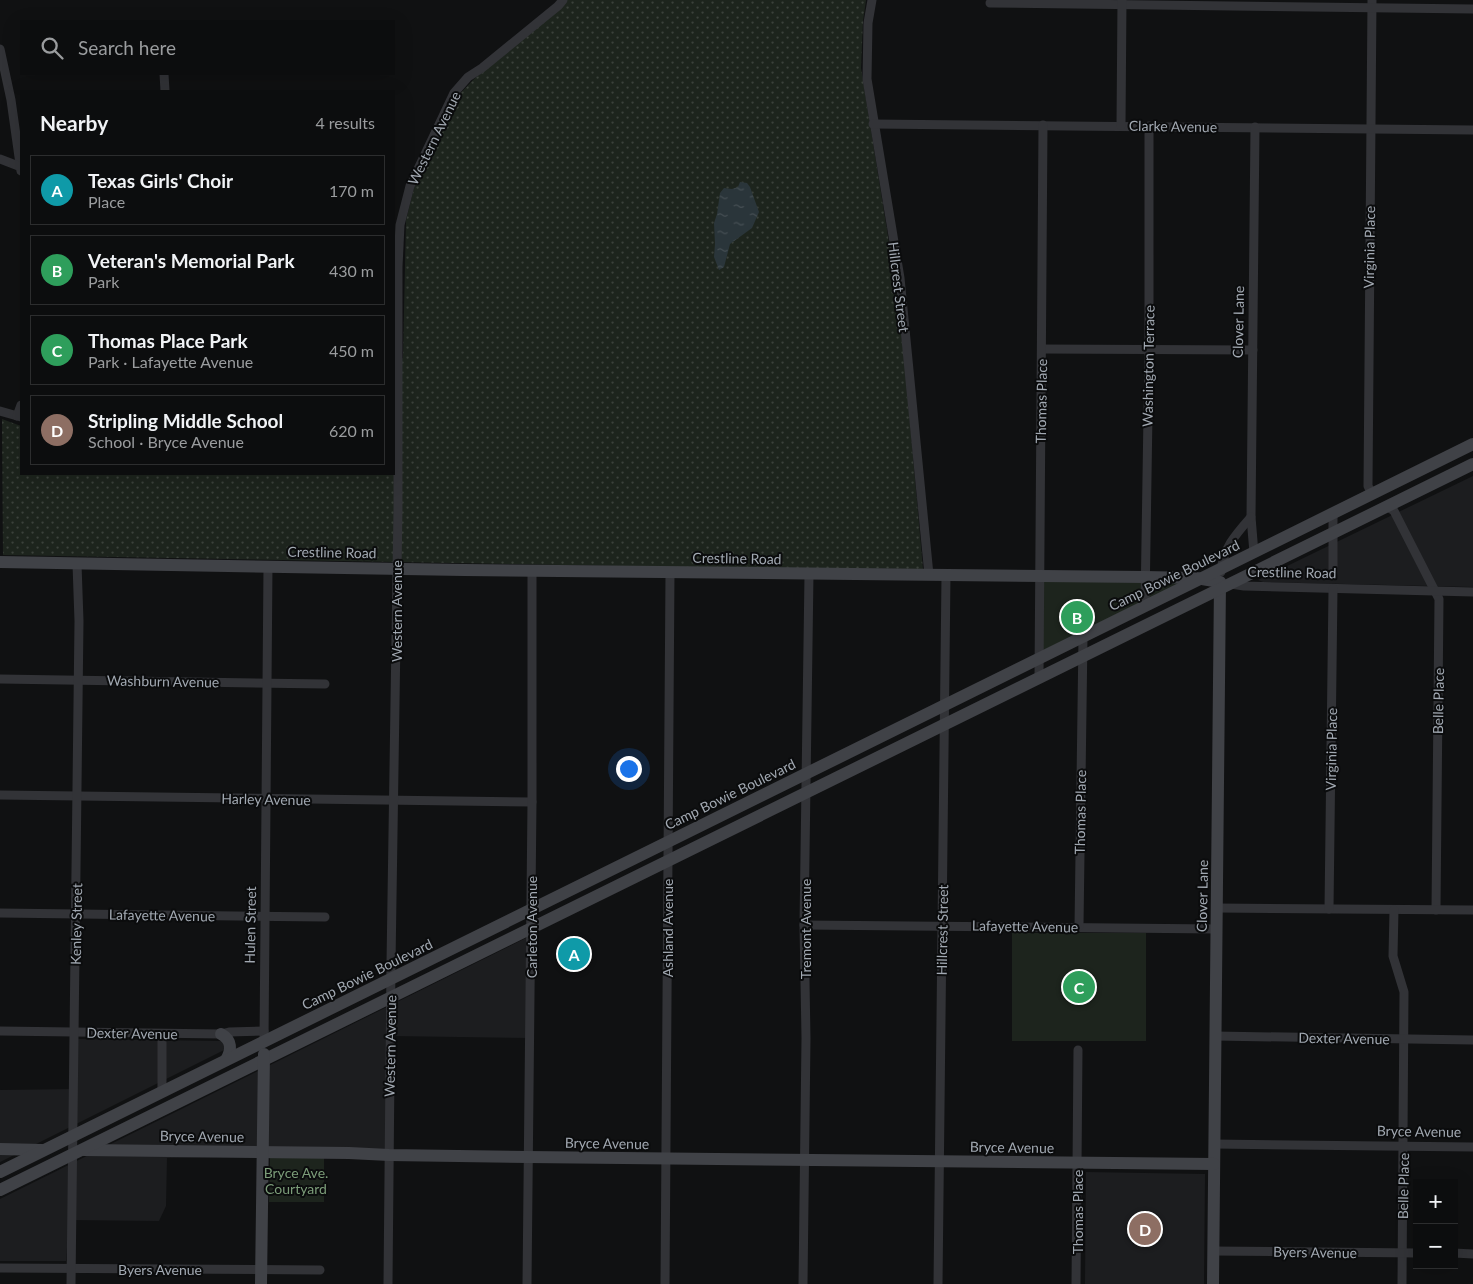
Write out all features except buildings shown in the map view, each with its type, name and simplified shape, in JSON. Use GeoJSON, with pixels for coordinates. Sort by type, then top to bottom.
{"type":"FeatureCollection","features":[{"type":"Feature","properties":{"kind":"main road","name":"Camp Bowie Boulevard"},"geometry":{"type":"LineString","coordinates":[[0,1172],[226,1060],[264,1036],[391,978],[531,910],[1145,605],[1201,579],[1223,581],[1254,553],[1473,444]]}},
{"type":"Feature","properties":{"kind":"main road","name":"Camp Bowie Boulevard"},"geometry":{"type":"LineString","coordinates":[[0,1190],[1083,657],[1223,581],[1334,532],[1473,464]]}},
{"type":"Feature","properties":{"kind":"main road"},"geometry":{"type":"LineString","coordinates":[[1372,494],[1387,506]]}},
{"type":"Feature","properties":{"kind":"main road","name":"Crestline Road"},"geometry":{"type":"LineString","coordinates":[[0,562],[1201,579]]}},
{"type":"Feature","properties":{"kind":"main road","name":"Clover Lane"},"geometry":{"type":"LineString","coordinates":[[1212,1284],[1216,929],[1223,581]]}},
{"type":"Feature","properties":{"kind":"main road"},"geometry":{"type":"LineString","coordinates":[[463,943],[472,958]]}},
{"type":"Feature","properties":{"kind":"main road"},"geometry":{"type":"LineString","coordinates":[[221,1034],[229,1042],[230,1049],[226,1060]]}},
{"type":"Feature","properties":{"kind":"main road","name":"Hulen Street"},"geometry":{"type":"LineString","coordinates":[[261,1284],[264,1036]]}},
{"type":"Feature","properties":{"kind":"main road","name":"Bryce Avenue"},"geometry":{"type":"LineString","coordinates":[[0,1150],[349,1153],[389,1156],[1214,1164]]}},
{"type":"Feature","properties":{"kind":"street","name":"Western Avenue"},"geometry":{"type":"LineString","coordinates":[[388,1284],[398,508],[396,266],[400,225],[410,186],[454,93],[468,77],[482,68],[563,0]]}},
{"type":"Feature","properties":{"kind":"street","name":"Hillcrest Street"},"geometry":{"type":"LineString","coordinates":[[872,0],[868,22],[867,79],[900,278],[929,575]]}},
{"type":"Feature","properties":{"kind":"street"},"geometry":{"type":"LineString","coordinates":[[1121,125],[1122,2]]}},
{"type":"Feature","properties":{"kind":"street"},"geometry":{"type":"LineString","coordinates":[[990,3],[1372,3],[1473,8]]}},
{"type":"Feature","properties":{"kind":"street","name":"Virginia Place"},"geometry":{"type":"LineString","coordinates":[[1372,3],[1368,486],[1372,494]]}},
{"type":"Feature","properties":{"kind":"street"},"geometry":{"type":"LineString","coordinates":[[0,49],[11,100],[20,160]]}},
{"type":"Feature","properties":{"kind":"street"},"geometry":{"type":"LineString","coordinates":[[164,75],[165,90]]}},
{"type":"Feature","properties":{"kind":"street","name":"Clarke Avenue"},"geometry":{"type":"LineString","coordinates":[[873,124],[1473,130]]}},
{"type":"Feature","properties":{"kind":"street","name":"Thomas Place"},"geometry":{"type":"LineString","coordinates":[[1039,678],[1043,125]]}},
{"type":"Feature","properties":{"kind":"street","name":"Washington Terrace"},"geometry":{"type":"LineString","coordinates":[[1145,605],[1149,350],[1149,126]]}},
{"type":"Feature","properties":{"kind":"street","name":"Clover Lane"},"geometry":{"type":"LineString","coordinates":[[1254,553],[1251,517],[1255,127]]}},
{"type":"Feature","properties":{"kind":"street"},"geometry":{"type":"LineString","coordinates":[[0,158],[20,167]]}},
{"type":"Feature","properties":{"kind":"street"},"geometry":{"type":"LineString","coordinates":[[1042,350],[1253,350]]}},
{"type":"Feature","properties":{"kind":"street"},"geometry":{"type":"LineString","coordinates":[[0,411],[19,417]]}},
{"type":"Feature","properties":{"kind":"street","name":"Belle Place"},"geometry":{"type":"LineString","coordinates":[[1387,506],[1394,511],[1439,600],[1436,910]]}},
{"type":"Feature","properties":{"kind":"street"},"geometry":{"type":"LineString","coordinates":[[1333,573],[1334,513]]}},
{"type":"Feature","properties":{"kind":"street","name":"Clover Lane"},"geometry":{"type":"LineString","coordinates":[[1223,581],[1224,555],[1228,545],[1251,517]]}},
{"type":"Feature","properties":{"kind":"street","name":"Kenley Street"},"geometry":{"type":"LineString","coordinates":[[71,1284],[75,1152],[73,1136],[78,680],[77,564]]}},
{"type":"Feature","properties":{"kind":"street","name":"Hulen Street"},"geometry":{"type":"LineString","coordinates":[[264,1036],[268,566]]}},
{"type":"Feature","properties":{"kind":"street","name":"Carleton Avenue"},"geometry":{"type":"LineString","coordinates":[[527,1284],[532,802],[532,570]]}},
{"type":"Feature","properties":{"kind":"street","name":"Ashland Avenue"},"geometry":{"type":"LineString","coordinates":[[664,1284],[670,572]]}},
{"type":"Feature","properties":{"kind":"street","name":"Tremont Avenue"},"geometry":{"type":"LineString","coordinates":[[803,1284],[806,1038],[804,925],[809,574]]}},
{"type":"Feature","properties":{"kind":"street","name":"Hillcrest Street"},"geometry":{"type":"LineString","coordinates":[[938,1284],[946,575]]}},
{"type":"Feature","properties":{"kind":"street","name":"Crestline Road"},"geometry":{"type":"LineString","coordinates":[[1223,581],[1244,586],[1473,592]]}},
{"type":"Feature","properties":{"kind":"street","name":"Virginia Place"},"geometry":{"type":"LineString","coordinates":[[1329,909],[1333,589]]}},
{"type":"Feature","properties":{"kind":"street","name":"Thomas Place"},"geometry":{"type":"LineString","coordinates":[[1079,926],[1083,637]]}},
{"type":"Feature","properties":{"kind":"street","name":"Washburn Avenue"},"geometry":{"type":"LineString","coordinates":[[0,679],[325,684]]}},
{"type":"Feature","properties":{"kind":"street","name":"Harley Avenue"},"geometry":{"type":"LineString","coordinates":[[0,795],[532,802]]}},
{"type":"Feature","properties":{"kind":"street"},"geometry":{"type":"LineString","coordinates":[[1217,908],[1473,910]]}},
{"type":"Feature","properties":{"kind":"street","name":"Belle Place"},"geometry":{"type":"LineString","coordinates":[[1394,910],[1393,956],[1404,992],[1402,1284]]}},
{"type":"Feature","properties":{"kind":"street","name":"Lafayette Avenue"},"geometry":{"type":"LineString","coordinates":[[0,913],[325,917]]}},
{"type":"Feature","properties":{"kind":"street","name":"Lafayette Avenue"},"geometry":{"type":"LineString","coordinates":[[804,925],[1079,926],[1216,929]]}},
{"type":"Feature","properties":{"kind":"street","name":"Dexter Avenue"},"geometry":{"type":"LineString","coordinates":[[0,1031],[162,1034],[221,1034],[229,1032],[264,1036]]}},
{"type":"Feature","properties":{"kind":"street"},"geometry":{"type":"LineString","coordinates":[[162,1034],[162,1092]]}},
{"type":"Feature","properties":{"kind":"street","name":"Dexter Avenue"},"geometry":{"type":"LineString","coordinates":[[1215,1036],[1473,1040]]}},
{"type":"Feature","properties":{"kind":"street","name":"Thomas Place"},"geometry":{"type":"LineString","coordinates":[[1076,1284],[1078,1050]]}},
{"type":"Feature","properties":{"kind":"street","name":"Bryce Avenue"},"geometry":{"type":"LineString","coordinates":[[1214,1144],[1473,1147]]}},
{"type":"Feature","properties":{"kind":"street","name":"Byers Avenue"},"geometry":{"type":"LineString","coordinates":[[1213,1251],[1413,1253]]}},
{"type":"Feature","properties":{"kind":"street"},"geometry":{"type":"LineString","coordinates":[[1458,1254],[1473,1254]]}},
{"type":"Feature","properties":{"kind":"street","name":"Byers Avenue"},"geometry":{"type":"LineString","coordinates":[[0,1268],[320,1270]]}},
{"type":"Feature","properties":{"kind":"shaded area"},"geometry":{"type":"Polygon","coordinates":[[[1473,476],[1473,587],[1263,582],[1258,580],[1473,476]]]}},
{"type":"Feature","properties":{"kind":"shaded area"},"geometry":{"type":"Polygon","coordinates":[[[530,936],[530,1038],[391,1036],[389,1155],[167,1158],[166,1206],[159,1221],[69,1220],[66,1261],[0,1261],[0,1199],[530,936]]]}},
{"type":"Feature","properties":{"kind":"shaded area"},"geometry":{"type":"Polygon","coordinates":[[[78,1039],[223,1041],[226,1049],[0,1162],[0,1090],[77,1089],[78,1039]]]}},
{"type":"Feature","properties":{"kind":"shaded area"},"geometry":{"type":"Polygon","coordinates":[[[1086,1172],[1205,1174],[1204,1284],[1085,1284],[1086,1172]]]}},
{"type":"Feature","properties":{"kind":"green space"},"geometry":{"type":"Polygon","coordinates":[[[566,0],[866,0],[861,68],[895,280],[905,367],[923,569],[673,567],[3,555],[2,419],[20,426],[20,475],[395,475],[395,361],[403,358],[406,220],[414,188],[455,99],[474,79],[560,9],[566,0]]]}},
{"type":"Feature","properties":{"kind":"green space"},"geometry":{"type":"Polygon","coordinates":[[[1044,581],[1180,583],[1042,651],[1044,581]]]}},
{"type":"Feature","properties":{"kind":"green space"},"geometry":{"type":"Polygon","coordinates":[[[1012,933],[1146,933],[1146,1041],[1012,1041],[1012,933]]]}},
{"type":"Feature","properties":{"kind":"green space","name":"Bryce Ave. Courtyard"},"geometry":{"type":"Polygon","coordinates":[[[324,1157],[324,1202],[269,1202],[270,1158],[324,1157]]]}},
{"type":"Feature","properties":{"kind":"water"},"geometry":{"type":"Polygon","coordinates":[[[740,182],[747,183],[750,187],[759,212],[752,228],[730,244],[724,267],[719,270],[714,257],[714,223],[720,193],[724,188],[732,189],[738,187],[740,182]]]}},
{"type":"Feature","properties":{"kind":"place","name":"Veteran's Memorial Park"},"geometry":{"type":"Point","coordinates":[1077,617]}},
{"type":"Feature","properties":{"kind":"place","name":"Texas Girls' Choir"},"geometry":{"type":"Point","coordinates":[574,954]}},
{"type":"Feature","properties":{"kind":"place","name":"Thomas Place Park"},"geometry":{"type":"Point","coordinates":[1079,987]}},
{"type":"Feature","properties":{"kind":"place","name":"Stripling Middle School"},"geometry":{"type":"Point","coordinates":[1145,1229]}}]}
